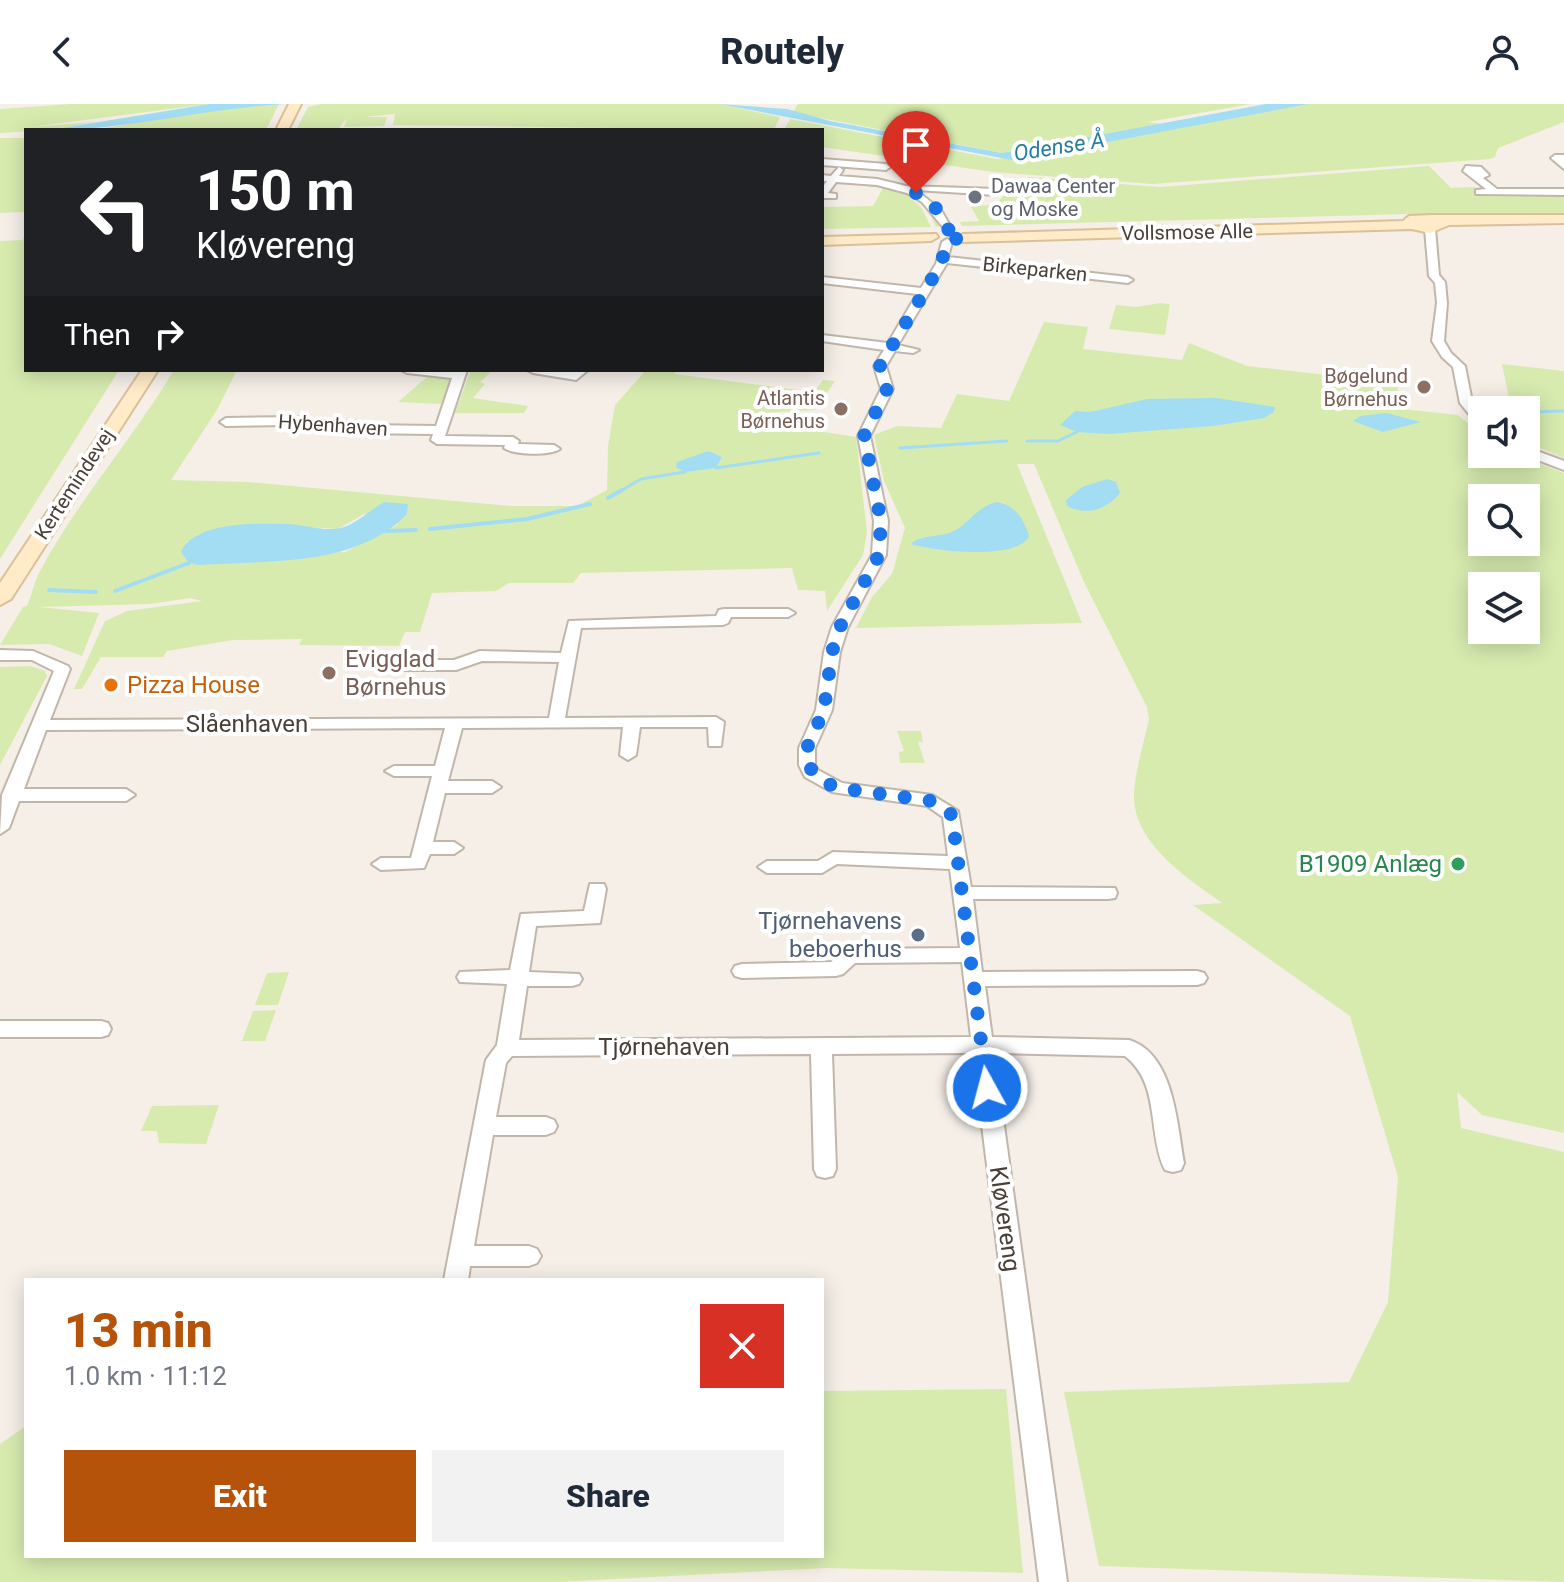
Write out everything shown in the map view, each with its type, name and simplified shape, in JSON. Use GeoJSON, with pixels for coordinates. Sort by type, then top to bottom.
{"type":"FeatureCollection","features":[{"type":"Feature","properties":{"kind":"street"},"geometry":{"type":"LineString","coordinates":[[283,128],[294,106]]}},
{"type":"Feature","properties":{"kind":"street"},"geometry":{"type":"LineString","coordinates":[[1564,158],[1555,158],[1564,166]]}},
{"type":"Feature","properties":{"kind":"street"},"geometry":{"type":"LineString","coordinates":[[824,162],[886,167]]}},
{"type":"Feature","properties":{"kind":"street"},"geometry":{"type":"LineString","coordinates":[[828,178],[843,164]]}},
{"type":"Feature","properties":{"kind":"street"},"geometry":{"type":"LineString","coordinates":[[1478,175],[1495,192]]}},
{"type":"Feature","properties":{"kind":"street"},"geometry":{"type":"LineString","coordinates":[[954,189],[960,177]]}},
{"type":"Feature","properties":{"kind":"street"},"geometry":{"type":"LineString","coordinates":[[828,178],[904,188],[996,192]]}},
{"type":"Feature","properties":{"kind":"street"},"geometry":{"type":"LineString","coordinates":[[904,188],[928,199],[947,236]]}},
{"type":"Feature","properties":{"kind":"street"},"geometry":{"type":"LineString","coordinates":[[1479,192],[1564,192]]}},
{"type":"Feature","properties":{"kind":"street"},"geometry":{"type":"LineString","coordinates":[[824,195],[833,196]]}},
{"type":"Feature","properties":{"kind":"street"},"geometry":{"type":"LineString","coordinates":[[1468,405],[1459,366],[1446,355],[1438,341],[1442,303],[1440,282],[1434,276],[1437,225],[1564,222]]}},
{"type":"Feature","properties":{"kind":"street","name":"Vollsmose Alle"},"geometry":{"type":"LineString","coordinates":[[947,236],[1437,225]]}},
{"type":"Feature","properties":{"kind":"street"},"geometry":{"type":"LineString","coordinates":[[824,238],[947,236]]}},
{"type":"Feature","properties":{"kind":"street","name":"Kløvereng"},"geometry":{"type":"LineString","coordinates":[[947,236],[942,259],[924,292],[902,348],[879,370],[887,385],[886,393],[864,436],[881,521],[879,555],[840,627],[832,652],[824,710],[807,748],[807,765],[824,782],[838,788],[915,797],[952,815],[1053,1582]]}},
{"type":"Feature","properties":{"kind":"street","name":"Birkeparken"},"geometry":{"type":"LineString","coordinates":[[942,259],[1128,280]]}},
{"type":"Feature","properties":{"kind":"street"},"geometry":{"type":"LineString","coordinates":[[824,280],[924,292]]}},
{"type":"Feature","properties":{"kind":"street"},"geometry":{"type":"LineString","coordinates":[[824,338],[902,348]]}},
{"type":"Feature","properties":{"kind":"street","name":"Kertemindevej"},"geometry":{"type":"LineString","coordinates":[[0,599],[149,372]]}},
{"type":"Feature","properties":{"kind":"street"},"geometry":{"type":"LineString","coordinates":[[441,430],[460,372]]}},
{"type":"Feature","properties":{"kind":"street"},"geometry":{"type":"LineString","coordinates":[[547,372],[576,376],[580,372]]}},
{"type":"Feature","properties":{"kind":"street"},"geometry":{"type":"LineString","coordinates":[[556,386],[567,375]]}},
{"type":"Feature","properties":{"kind":"street","name":"Hybenhaven"},"geometry":{"type":"LineString","coordinates":[[226,422],[298,421],[296,425],[441,430],[437,440],[513,441],[510,448],[554,449]]}},
{"type":"Feature","properties":{"kind":"street"},"geometry":{"type":"LineString","coordinates":[[1540,457],[1564,466]]}},
{"type":"Feature","properties":{"kind":"street"},"geometry":{"type":"LineString","coordinates":[[556,722],[574,624],[723,620],[724,613],[788,613]]}},
{"type":"Feature","properties":{"kind":"street"},"geometry":{"type":"LineString","coordinates":[[0,655],[30,653],[49,658],[62,669],[0,828]]}},
{"type":"Feature","properties":{"kind":"street"},"geometry":{"type":"LineString","coordinates":[[395,665],[456,665],[480,656],[568,658]]}},
{"type":"Feature","properties":{"kind":"street"},"geometry":{"type":"LineString","coordinates":[[0,663],[54,664]]}},
{"type":"Feature","properties":{"kind":"street"},"geometry":{"type":"LineString","coordinates":[[628,755],[630,702]]}},
{"type":"Feature","properties":{"kind":"street"},"geometry":{"type":"LineString","coordinates":[[381,864],[418,864],[455,722]]}},
{"type":"Feature","properties":{"kind":"street","name":"Slåenhaven"},"geometry":{"type":"LineString","coordinates":[[39,725],[716,722],[715,742]]}},
{"type":"Feature","properties":{"kind":"street"},"geometry":{"type":"LineString","coordinates":[[394,771],[492,787]]}},
{"type":"Feature","properties":{"kind":"street"},"geometry":{"type":"LineString","coordinates":[[11,795],[126,795]]}},
{"type":"Feature","properties":{"kind":"street"},"geometry":{"type":"LineString","coordinates":[[422,848],[454,848]]}},
{"type":"Feature","properties":{"kind":"street"},"geometry":{"type":"LineString","coordinates":[[767,867],[822,867],[833,858],[898,858],[908,864],[958,863]]}},
{"type":"Feature","properties":{"kind":"street"},"geometry":{"type":"LineString","coordinates":[[456,1278],[496,1060],[507,1048],[528,919],[593,918],[597,889]]}},
{"type":"Feature","properties":{"kind":"street"},"geometry":{"type":"LineString","coordinates":[[961,893],[1108,893]]}},
{"type":"Feature","properties":{"kind":"street"},"geometry":{"type":"LineString","coordinates":[[742,971],[836,969],[850,956],[970,955]]}},
{"type":"Feature","properties":{"kind":"street"},"geometry":{"type":"LineString","coordinates":[[467,977],[572,979]]}},
{"type":"Feature","properties":{"kind":"street"},"geometry":{"type":"LineString","coordinates":[[973,979],[1197,978]]}},
{"type":"Feature","properties":{"kind":"street"},"geometry":{"type":"LineString","coordinates":[[0,1029],[101,1029]]}},
{"type":"Feature","properties":{"kind":"street","name":"Tjørnehaven"},"geometry":{"type":"LineString","coordinates":[[507,1048],[982,1045],[1129,1048],[1144,1056],[1153,1074],[1173,1163]]}},
{"type":"Feature","properties":{"kind":"street"},"geometry":{"type":"LineString","coordinates":[[821,1046],[825,1169]]}},
{"type":"Feature","properties":{"kind":"street"},"geometry":{"type":"LineString","coordinates":[[484,1126],[546,1126]]}},
{"type":"Feature","properties":{"kind":"street"},"geometry":{"type":"LineString","coordinates":[[460,1256],[529,1256]]}},
{"type":"Feature","properties":{"kind":"green space"},"geometry":{"type":"Polygon","coordinates":[[[71,104],[209,104],[30,127],[96,122],[62,128],[24,128],[24,132],[0,133],[0,109],[71,104]]]}},
{"type":"Feature","properties":{"kind":"green space"},"geometry":{"type":"Polygon","coordinates":[[[279,104],[267,128],[106,128],[223,108],[279,104]]]}},
{"type":"Feature","properties":{"kind":"green space"},"geometry":{"type":"Polygon","coordinates":[[[321,104],[719,104],[780,117],[775,128],[622,128],[393,125],[395,114],[365,117],[387,117],[384,126],[344,127],[347,118],[339,128],[297,128],[308,107],[321,104]]]}},
{"type":"Feature","properties":{"kind":"green space"},"geometry":{"type":"Polygon","coordinates":[[[798,104],[1251,104],[1148,122],[1164,124],[1002,153],[793,112],[798,104]]]}},
{"type":"Feature","properties":{"kind":"green space"},"geometry":{"type":"Polygon","coordinates":[[[1309,104],[1564,104],[1564,122],[1498,148],[1495,157],[1490,159],[1153,184],[993,172],[824,147],[824,128],[785,128],[790,119],[997,159],[1309,104]]]}},
{"type":"Feature","properties":{"kind":"green space"},"geometry":{"type":"Polygon","coordinates":[[[0,138],[24,138],[24,212],[0,213],[0,138]]]}},
{"type":"Feature","properties":{"kind":"green space"},"geometry":{"type":"Polygon","coordinates":[[[1429,166],[1451,188],[1474,187],[1480,193],[1564,194],[1564,214],[1410,214],[962,226],[960,222],[979,221],[971,207],[997,204],[1003,196],[1017,192],[1029,177],[1160,187],[1429,166]]]}},
{"type":"Feature","properties":{"kind":"green space"},"geometry":{"type":"Polygon","coordinates":[[[835,182],[882,185],[910,193],[932,212],[940,226],[936,227],[922,204],[904,193],[921,207],[931,227],[824,229],[824,207],[873,206],[883,188],[835,182]]]}},
{"type":"Feature","properties":{"kind":"green space"},"geometry":{"type":"Polygon","coordinates":[[[24,237],[24,372],[118,372],[0,559],[0,241],[23,240],[24,237]]]}},
{"type":"Feature","properties":{"kind":"green space"},"geometry":{"type":"Polygon","coordinates":[[[1170,304],[1165,335],[1109,329],[1116,305],[1136,307],[1170,304]]]}},
{"type":"Feature","properties":{"kind":"green space"},"geometry":{"type":"Polygon","coordinates":[[[1044,322],[1088,327],[1083,349],[1182,360],[1189,343],[1247,366],[1396,383],[1403,409],[1458,415],[1468,423],[1468,468],[1540,468],[1540,464],[1564,473],[1564,1133],[1482,1115],[1457,1092],[1461,1128],[1564,1152],[1564,1582],[1099,1566],[1064,1392],[1349,1382],[1388,1302],[1398,1177],[1350,1016],[1193,905],[1222,903],[1164,857],[1142,827],[1135,810],[1134,792],[1149,719],[1147,707],[1084,582],[1034,464],[1017,464],[1082,623],[856,628],[872,597],[892,574],[905,528],[884,481],[874,435],[897,426],[941,428],[957,394],[1009,401],[1044,322]]]}},
{"type":"Feature","properties":{"kind":"green space"},"geometry":{"type":"Polygon","coordinates":[[[1502,364],[1564,371],[1564,458],[1540,448],[1540,396],[1509,396],[1502,364]]]}},
{"type":"Feature","properties":{"kind":"green space"},"geometry":{"type":"Polygon","coordinates":[[[173,372],[236,372],[217,410],[171,480],[248,482],[511,506],[577,506],[607,490],[608,446],[615,405],[644,372],[676,372],[674,374],[814,392],[823,380],[835,381],[815,410],[761,413],[754,421],[856,437],[867,532],[863,555],[827,611],[825,591],[798,590],[792,568],[581,573],[573,583],[509,583],[496,591],[432,593],[420,632],[405,632],[399,646],[299,645],[302,639],[232,640],[167,651],[163,657],[101,657],[82,689],[74,689],[105,621],[127,611],[202,601],[190,598],[150,604],[39,607],[99,613],[82,656],[49,644],[0,645],[23,607],[27,606],[38,575],[88,495],[173,372]],[[364,514],[338,529],[257,524],[200,534],[185,543],[345,552],[398,524],[364,514]]]}},
{"type":"Feature","properties":{"kind":"green space"},"geometry":{"type":"Polygon","coordinates":[[[470,372],[491,372],[480,382],[485,384],[473,398],[528,406],[524,413],[455,413],[470,372]]]}},
{"type":"Feature","properties":{"kind":"green space"},"geometry":{"type":"Polygon","coordinates":[[[428,376],[452,380],[441,404],[398,402],[428,376]]]}},
{"type":"Feature","properties":{"kind":"green space"},"geometry":{"type":"Polygon","coordinates":[[[31,666],[45,671],[47,676],[0,765],[0,667],[31,666]]]}},
{"type":"Feature","properties":{"kind":"green space"},"geometry":{"type":"Polygon","coordinates":[[[897,731],[921,731],[923,742],[918,742],[925,763],[900,763],[899,752],[904,751],[897,731]]]}},
{"type":"Feature","properties":{"kind":"green space"},"geometry":{"type":"Polygon","coordinates":[[[289,972],[278,1005],[255,1005],[267,973],[289,972]]]}},
{"type":"Feature","properties":{"kind":"green space"},"geometry":{"type":"Polygon","coordinates":[[[276,1010],[265,1041],[242,1041],[253,1011],[276,1010]]]}},
{"type":"Feature","properties":{"kind":"green space"},"geometry":{"type":"Polygon","coordinates":[[[219,1105],[206,1144],[159,1143],[157,1131],[141,1131],[152,1106],[219,1105]]]}},
{"type":"Feature","properties":{"kind":"green space"},"geometry":{"type":"Polygon","coordinates":[[[1006,1389],[1023,1573],[826,1568],[558,1582],[0,1582],[0,1444],[24,1427],[24,1558],[824,1558],[824,1391],[1006,1389]]]}},
{"type":"Feature","properties":{"kind":"water"},"geometry":{"type":"Polygon","coordinates":[[[209,104],[286,104],[109,126],[62,128],[209,104]]]}},
{"type":"Feature","properties":{"kind":"water","name":"Odense Å"},"geometry":{"type":"Polygon","coordinates":[[[719,104],[787,109],[830,121],[1002,153],[1266,104],[1309,104],[1012,160],[719,104]]]}},
{"type":"Feature","properties":{"kind":"water"},"geometry":{"type":"Polygon","coordinates":[[[1216,398],[1275,407],[1274,412],[1264,418],[1213,426],[1108,434],[1077,432],[1060,425],[1075,411],[1090,412],[1147,399],[1216,398]]]}},
{"type":"Feature","properties":{"kind":"water"},"geometry":{"type":"Polygon","coordinates":[[[1386,413],[1421,422],[1383,432],[1353,421],[1361,416],[1386,413]]]}},
{"type":"Feature","properties":{"kind":"water"},"geometry":{"type":"Polygon","coordinates":[[[708,451],[722,457],[716,468],[685,472],[676,467],[677,462],[708,451]]]}},
{"type":"Feature","properties":{"kind":"water"},"geometry":{"type":"Polygon","coordinates":[[[1107,479],[1116,482],[1120,493],[1109,504],[1089,511],[1067,506],[1066,500],[1082,487],[1107,479]]]}},
{"type":"Feature","properties":{"kind":"water"},"geometry":{"type":"Polygon","coordinates":[[[384,502],[408,504],[407,514],[386,531],[336,553],[281,561],[199,565],[189,563],[181,552],[198,535],[227,526],[292,524],[341,528],[384,502]]]}},
{"type":"Feature","properties":{"kind":"water"},"geometry":{"type":"Polygon","coordinates":[[[997,502],[1014,510],[1024,524],[1029,536],[1022,544],[1009,549],[974,552],[911,544],[954,531],[984,507],[997,502]]]}},
{"type":"Feature","properties":{"kind":"waterway"},"geometry":{"type":"LineString","coordinates":[[1540,412],[1564,411]]}},
{"type":"Feature","properties":{"kind":"waterway"},"geometry":{"type":"LineString","coordinates":[[1027,441],[1058,441],[1077,432]]}},
{"type":"Feature","properties":{"kind":"waterway"},"geometry":{"type":"LineString","coordinates":[[900,448],[1007,441]]}},
{"type":"Feature","properties":{"kind":"waterway"},"geometry":{"type":"LineString","coordinates":[[716,468],[819,453]]}},
{"type":"Feature","properties":{"kind":"waterway"},"geometry":{"type":"LineString","coordinates":[[619,492],[641,479],[685,472]]}},
{"type":"Feature","properties":{"kind":"waterway"},"geometry":{"type":"LineString","coordinates":[[608,498],[622,490]]}},
{"type":"Feature","properties":{"kind":"waterway"},"geometry":{"type":"LineString","coordinates":[[430,529],[527,519],[590,504]]}},
{"type":"Feature","properties":{"kind":"waterway"},"geometry":{"type":"LineString","coordinates":[[385,531],[416,530]]}},
{"type":"Feature","properties":{"kind":"waterway"},"geometry":{"type":"LineString","coordinates":[[115,591],[189,563]]}},
{"type":"Feature","properties":{"kind":"waterway"},"geometry":{"type":"LineString","coordinates":[[49,590],[96,592]]}},
{"type":"Feature","properties":{"kind":"place","name":"Dawaa Center og Moske"},"geometry":{"type":"Point","coordinates":[975,197]}},
{"type":"Feature","properties":{"kind":"place","name":"Bøgelund Børnehus"},"geometry":{"type":"Point","coordinates":[1424,387]}},
{"type":"Feature","properties":{"kind":"place","name":"Atlantis Børnehus"},"geometry":{"type":"Point","coordinates":[841,409]}},
{"type":"Feature","properties":{"kind":"place","name":"Evigglad Børnehus"},"geometry":{"type":"Point","coordinates":[329,673]}},
{"type":"Feature","properties":{"kind":"place","name":"Pizza House"},"geometry":{"type":"Point","coordinates":[111,685]}},
{"type":"Feature","properties":{"kind":"place","name":"B1909 Anlæg"},"geometry":{"type":"Point","coordinates":[1458,864]}},
{"type":"Feature","properties":{"kind":"place","name":"Tjørnehavens beboerhus"},"geometry":{"type":"Point","coordinates":[918,935]}},
{"type":"Feature","properties":{"kind":"route"},"geometry":{"type":"LineString","coordinates":[[916,193],[934,205],[947,229],[964,236],[958,241],[947,242],[941,264],[880,366],[887,389],[864,436],[882,539],[872,570],[850,604],[840,627],[832,652],[824,710],[807,748],[807,765],[811,773],[838,788],[932,801],[952,815],[987,1088]]}}]}
